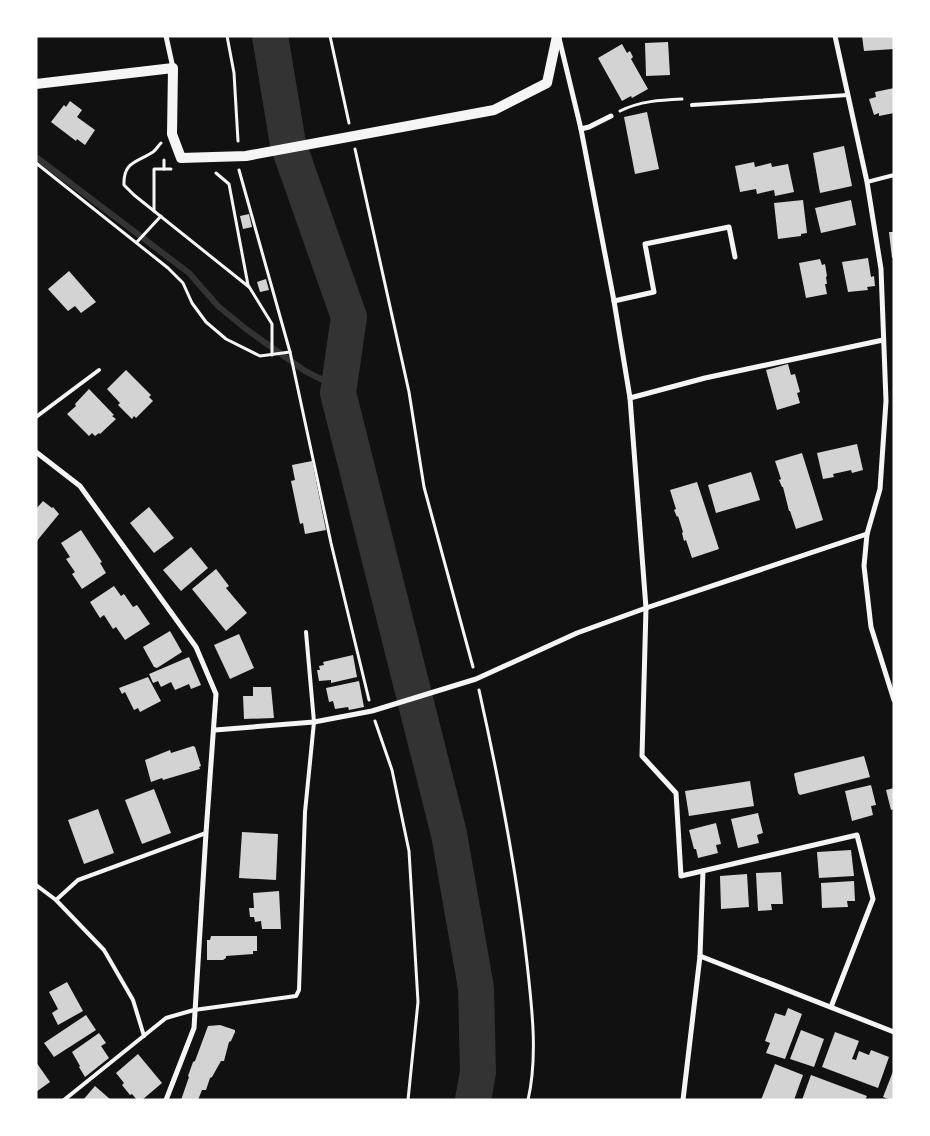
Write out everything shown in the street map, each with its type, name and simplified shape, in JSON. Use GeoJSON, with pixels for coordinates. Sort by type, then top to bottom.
{"type":"FeatureCollection","features":[{"type":"Feature","properties":{"kind":"main road"},"geometry":{"type":"LineString","coordinates":[[36,84],[173,68],[172,134],[181,158],[242,156],[494,110],[547,83],[558,36]]}},
{"type":"Feature","properties":{"kind":"street"},"geometry":{"type":"LineString","coordinates":[[166,36],[173,68]]}},
{"type":"Feature","properties":{"kind":"street"},"geometry":{"type":"LineString","coordinates":[[558,36],[581,129],[614,301],[630,398],[646,608],[642,756],[676,793],[682,876],[857,835],[873,899],[831,1007]]}},
{"type":"Feature","properties":{"kind":"street"},"geometry":{"type":"LineString","coordinates":[[835,36],[867,182],[881,269],[886,401],[880,489],[867,534],[864,566],[871,627],[894,700]]}},
{"type":"Feature","properties":{"kind":"street"},"geometry":{"type":"LineString","coordinates":[[581,129],[611,116]]}},
{"type":"Feature","properties":{"kind":"street"},"geometry":{"type":"LineString","coordinates":[[614,301],[654,292],[645,244],[729,227],[735,258]]}},
{"type":"Feature","properties":{"kind":"street"},"geometry":{"type":"LineString","coordinates":[[630,398],[705,378],[883,340]]}},
{"type":"Feature","properties":{"kind":"street"},"geometry":{"type":"LineString","coordinates":[[36,452],[80,486],[196,647],[216,694],[194,1028],[166,1100]]}},
{"type":"Feature","properties":{"kind":"street"},"geometry":{"type":"LineString","coordinates":[[215,730],[314,722],[372,711],[476,679],[577,633],[867,534]]}},
{"type":"Feature","properties":{"kind":"street"},"geometry":{"type":"LineString","coordinates":[[684,1100],[700,956],[703,871]]}},
{"type":"Feature","properties":{"kind":"street"},"geometry":{"type":"LineString","coordinates":[[700,956],[894,1032]]}},
{"type":"Feature","properties":{"kind":"lane"},"geometry":{"type":"LineString","coordinates":[[692,105],[848,95]]}},
{"type":"Feature","properties":{"kind":"lane"},"geometry":{"type":"LineString","coordinates":[[867,182],[894,175]]}},
{"type":"Feature","properties":{"kind":"lane"},"geometry":{"type":"LineString","coordinates":[[36,417],[99,370]]}},
{"type":"Feature","properties":{"kind":"lane"},"geometry":{"type":"LineString","coordinates":[[64,1100],[166,1018],[194,1010],[296,996],[299,990],[306,812],[314,722],[306,632]]}},
{"type":"Feature","properties":{"kind":"lane"},"geometry":{"type":"LineString","coordinates":[[56,900],[78,880],[206,833]]}},
{"type":"Feature","properties":{"kind":"lane"},"geometry":{"type":"LineString","coordinates":[[36,885],[56,900],[104,950],[133,1000],[144,1036]]}},
{"type":"Feature","properties":{"kind":"path"},"geometry":{"type":"LineString","coordinates":[[227,36],[234,73],[242,156],[239,168],[290,352],[331,543],[372,711],[392,770],[409,851],[418,1002],[408,1100]]}},
{"type":"Feature","properties":{"kind":"path"},"geometry":{"type":"LineString","coordinates":[[330,36],[350,127]]}},
{"type":"Feature","properties":{"kind":"path"},"geometry":{"type":"LineString","coordinates":[[611,116],[630,106],[652,101],[691,98],[692,105]]}},
{"type":"Feature","properties":{"kind":"path"},"geometry":{"type":"LineString","coordinates":[[165,140],[165,150]]}},
{"type":"Feature","properties":{"kind":"path"},"geometry":{"type":"LineString","coordinates":[[161,142],[154,152],[138,159],[128,167],[124,174],[124,185],[249,287],[272,324],[272,355]]}},
{"type":"Feature","properties":{"kind":"path"},"geometry":{"type":"LineString","coordinates":[[354,145],[409,392],[424,486],[476,679],[493,754],[522,920],[533,1010],[533,1080],[528,1100]]}},
{"type":"Feature","properties":{"kind":"path"},"geometry":{"type":"LineString","coordinates":[[164,159],[164,169]]}},
{"type":"Feature","properties":{"kind":"path"},"geometry":{"type":"LineString","coordinates":[[36,163],[168,268],[183,283],[192,303],[206,322],[226,339],[260,356],[290,352]]}},
{"type":"Feature","properties":{"kind":"path"},"geometry":{"type":"LineString","coordinates":[[211,168],[229,184],[249,287]]}},
{"type":"Feature","properties":{"kind":"path"},"geometry":{"type":"LineString","coordinates":[[154,211],[154,169],[174,169]]}},
{"type":"Feature","properties":{"kind":"path"},"geometry":{"type":"LineString","coordinates":[[136,242],[161,216]]}},
{"type":"Feature","properties":{"kind":"building"},"geometry":{"type":"Polygon","coordinates":[[[862,36],[894,36],[894,49],[864,51],[862,36]]]}},
{"type":"Feature","properties":{"kind":"building"},"geometry":{"type":"Polygon","coordinates":[[[668,42],[670,75],[646,76],[645,43],[668,42]]]}},
{"type":"Feature","properties":{"kind":"building"},"geometry":{"type":"Polygon","coordinates":[[[622,44],[627,53],[630,51],[633,57],[631,59],[648,89],[622,101],[598,58],[622,44]]]}},
{"type":"Feature","properties":{"kind":"building"},"geometry":{"type":"Polygon","coordinates":[[[894,88],[894,113],[874,115],[869,99],[876,97],[875,92],[894,88]]]}},
{"type":"Feature","properties":{"kind":"building"},"geometry":{"type":"Polygon","coordinates":[[[70,101],[82,110],[77,117],[95,130],[85,145],[77,139],[76,141],[51,122],[64,105],[66,107],[70,101]]]}},
{"type":"Feature","properties":{"kind":"building"},"geometry":{"type":"Polygon","coordinates":[[[647,112],[659,169],[635,174],[624,117],[647,112]]]}},
{"type":"Feature","properties":{"kind":"building"},"geometry":{"type":"Polygon","coordinates":[[[844,146],[852,186],[820,193],[813,153],[844,146]]]}},
{"type":"Feature","properties":{"kind":"building"},"geometry":{"type":"Polygon","coordinates":[[[754,162],[755,167],[771,163],[772,167],[788,164],[794,192],[775,196],[774,190],[757,194],[756,189],[740,192],[735,166],[754,162]]]}},
{"type":"Feature","properties":{"kind":"building"},"geometry":{"type":"Polygon","coordinates":[[[803,200],[807,233],[801,234],[801,236],[778,239],[774,203],[803,200]]]}},
{"type":"Feature","properties":{"kind":"building"},"geometry":{"type":"Polygon","coordinates":[[[851,200],[856,225],[821,233],[815,208],[851,200]]]}},
{"type":"Feature","properties":{"kind":"building"},"geometry":{"type":"Polygon","coordinates":[[[249,214],[252,227],[243,229],[240,216],[249,214]]]}},
{"type":"Feature","properties":{"kind":"building"},"geometry":{"type":"Polygon","coordinates":[[[889,232],[894,232],[894,258],[892,258],[889,232]]]}},
{"type":"Feature","properties":{"kind":"building"},"geometry":{"type":"Polygon","coordinates":[[[868,258],[871,277],[874,276],[875,286],[867,287],[868,290],[848,292],[842,262],[868,258]]]}},
{"type":"Feature","properties":{"kind":"building"},"geometry":{"type":"Polygon","coordinates":[[[820,259],[822,265],[825,264],[827,294],[806,298],[799,263],[820,259]]]}},
{"type":"Feature","properties":{"kind":"building"},"geometry":{"type":"Polygon","coordinates":[[[69,271],[96,302],[81,313],[75,306],[68,311],[48,289],[69,271]]]}},
{"type":"Feature","properties":{"kind":"building"},"geometry":{"type":"Polygon","coordinates":[[[266,279],[269,290],[260,292],[257,282],[266,279]]]}},
{"type":"Feature","properties":{"kind":"building"},"geometry":{"type":"Polygon","coordinates":[[[788,364],[791,375],[795,374],[800,392],[797,393],[800,403],[777,410],[766,370],[788,364]]]}},
{"type":"Feature","properties":{"kind":"building"},"geometry":{"type":"Polygon","coordinates":[[[126,370],[151,395],[149,397],[153,401],[136,418],[134,416],[132,419],[118,405],[120,403],[107,389],[126,370]]]}},
{"type":"Feature","properties":{"kind":"building"},"geometry":{"type":"Polygon","coordinates":[[[89,389],[116,419],[100,434],[95,436],[92,433],[89,436],[67,414],[89,389]]]}},
{"type":"Feature","properties":{"kind":"building"},"geometry":{"type":"Polygon","coordinates":[[[857,444],[863,470],[852,473],[851,470],[833,474],[834,477],[823,479],[817,453],[857,444]]]}},
{"type":"Feature","properties":{"kind":"building"},"geometry":{"type":"Polygon","coordinates":[[[802,453],[823,520],[796,529],[779,480],[781,479],[775,461],[802,453]]]}},
{"type":"Feature","properties":{"kind":"building"},"geometry":{"type":"Polygon","coordinates":[[[312,461],[326,530],[305,534],[303,523],[300,524],[291,481],[295,480],[292,465],[312,461]]]}},
{"type":"Feature","properties":{"kind":"building"},"geometry":{"type":"Polygon","coordinates":[[[751,472],[760,500],[716,513],[708,485],[751,472]]]}},
{"type":"Feature","properties":{"kind":"building"},"geometry":{"type":"Polygon","coordinates":[[[697,482],[719,549],[692,558],[686,540],[684,541],[670,490],[697,482]]]}},
{"type":"Feature","properties":{"kind":"building"},"geometry":{"type":"Polygon","coordinates":[[[43,501],[53,507],[59,514],[36,542],[36,509],[43,501]]]}},
{"type":"Feature","properties":{"kind":"building"},"geometry":{"type":"Polygon","coordinates":[[[149,507],[174,538],[154,553],[130,523],[149,507]]]}},
{"type":"Feature","properties":{"kind":"building"},"geometry":{"type":"Polygon","coordinates":[[[81,530],[102,562],[100,563],[106,573],[82,589],[72,574],[75,572],[66,559],[70,557],[61,543],[81,530]]]}},
{"type":"Feature","properties":{"kind":"building"},"geometry":{"type":"Polygon","coordinates":[[[191,547],[208,568],[181,591],[163,570],[191,547]]]}},
{"type":"Feature","properties":{"kind":"building"},"geometry":{"type":"Polygon","coordinates":[[[216,569],[229,586],[226,588],[247,613],[226,631],[192,589],[216,569]]]}},
{"type":"Feature","properties":{"kind":"building"},"geometry":{"type":"Polygon","coordinates":[[[114,586],[121,596],[124,594],[133,607],[137,605],[150,624],[125,640],[116,627],[113,629],[104,615],[100,618],[90,602],[114,586]]]}},
{"type":"Feature","properties":{"kind":"building"},"geometry":{"type":"Polygon","coordinates":[[[170,631],[182,652],[157,668],[154,667],[143,647],[170,631]]]}},
{"type":"Feature","properties":{"kind":"building"},"geometry":{"type":"Polygon","coordinates":[[[239,634],[254,668],[230,679],[214,645],[239,634]]]}},
{"type":"Feature","properties":{"kind":"building"},"geometry":{"type":"Polygon","coordinates":[[[353,655],[357,677],[331,683],[331,680],[319,681],[317,670],[320,670],[319,666],[324,665],[323,662],[353,655]]]}},
{"type":"Feature","properties":{"kind":"building"},"geometry":{"type":"Polygon","coordinates":[[[189,657],[201,685],[191,689],[189,684],[175,690],[171,682],[161,687],[158,681],[153,683],[149,674],[189,657]]]}},
{"type":"Feature","properties":{"kind":"building"},"geometry":{"type":"Polygon","coordinates":[[[148,677],[161,701],[140,712],[138,708],[134,710],[125,692],[122,694],[119,688],[148,677]]]}},
{"type":"Feature","properties":{"kind":"building"},"geometry":{"type":"Polygon","coordinates":[[[359,681],[364,707],[349,710],[348,707],[335,709],[333,701],[329,702],[326,688],[359,681]]]}},
{"type":"Feature","properties":{"kind":"building"},"geometry":{"type":"Polygon","coordinates":[[[253,687],[271,687],[274,718],[244,719],[243,696],[253,696],[253,687]]]}},
{"type":"Feature","properties":{"kind":"building"},"geometry":{"type":"Polygon","coordinates":[[[193,746],[201,766],[199,767],[200,769],[151,782],[145,760],[170,750],[171,753],[193,746]]]}},
{"type":"Feature","properties":{"kind":"building"},"geometry":{"type":"Polygon","coordinates":[[[864,756],[870,777],[800,795],[798,793],[795,773],[864,756]]]}},
{"type":"Feature","properties":{"kind":"building"},"geometry":{"type":"Polygon","coordinates":[[[750,781],[754,806],[689,816],[685,791],[750,781]]]}},
{"type":"Feature","properties":{"kind":"building"},"geometry":{"type":"Polygon","coordinates":[[[871,785],[876,805],[871,806],[873,815],[852,821],[845,791],[871,785]]]}},
{"type":"Feature","properties":{"kind":"building"},"geometry":{"type":"Polygon","coordinates":[[[894,788],[894,809],[891,810],[886,790],[894,788]]]}},
{"type":"Feature","properties":{"kind":"building"},"geometry":{"type":"Polygon","coordinates":[[[154,789],[171,833],[142,844],[125,800],[154,789]]]}},
{"type":"Feature","properties":{"kind":"building"},"geometry":{"type":"Polygon","coordinates":[[[98,809],[114,853],[84,864],[68,820],[98,809]]]}},
{"type":"Feature","properties":{"kind":"building"},"geometry":{"type":"Polygon","coordinates":[[[758,813],[763,833],[757,835],[759,843],[738,848],[731,819],[758,813]]]}},
{"type":"Feature","properties":{"kind":"building"},"geometry":{"type":"Polygon","coordinates":[[[716,823],[721,844],[716,845],[718,853],[698,858],[689,830],[716,823]]]}},
{"type":"Feature","properties":{"kind":"building"},"geometry":{"type":"Polygon","coordinates":[[[242,832],[278,834],[276,880],[239,878],[242,832]]]}},
{"type":"Feature","properties":{"kind":"building"},"geometry":{"type":"Polygon","coordinates":[[[851,850],[854,876],[819,878],[817,852],[851,850]]]}},
{"type":"Feature","properties":{"kind":"building"},"geometry":{"type":"Polygon","coordinates":[[[781,872],[783,904],[771,904],[772,910],[758,911],[756,873],[781,872]]]}},
{"type":"Feature","properties":{"kind":"building"},"geometry":{"type":"Polygon","coordinates":[[[747,874],[749,907],[721,909],[720,876],[747,874]]]}},
{"type":"Feature","properties":{"kind":"building"},"geometry":{"type":"Polygon","coordinates":[[[854,881],[855,901],[847,901],[848,907],[822,908],[821,883],[854,881]]]}},
{"type":"Feature","properties":{"kind":"building"},"geometry":{"type":"Polygon","coordinates":[[[279,891],[281,929],[262,929],[261,921],[255,922],[254,917],[250,917],[249,908],[254,908],[253,893],[279,891]]]}},
{"type":"Feature","properties":{"kind":"building"},"geometry":{"type":"Polygon","coordinates":[[[211,936],[257,936],[257,951],[253,951],[253,954],[226,956],[223,960],[207,960],[207,940],[210,940],[211,936]]]}},
{"type":"Feature","properties":{"kind":"building"},"geometry":{"type":"Polygon","coordinates":[[[67,982],[83,1011],[58,1025],[52,1013],[58,1009],[49,992],[67,982]]]}},
{"type":"Feature","properties":{"kind":"building"},"geometry":{"type":"Polygon","coordinates":[[[788,1008],[802,1014],[785,1059],[766,1053],[770,1043],[765,1041],[775,1013],[785,1016],[788,1008]]]}},
{"type":"Feature","properties":{"kind":"building"},"geometry":{"type":"Polygon","coordinates":[[[86,1015],[96,1030],[54,1057],[44,1043],[86,1015]]]}},
{"type":"Feature","properties":{"kind":"building"},"geometry":{"type":"Polygon","coordinates":[[[220,1025],[235,1030],[229,1042],[224,1061],[221,1061],[210,1078],[206,1090],[202,1090],[198,1100],[181,1100],[193,1062],[208,1026],[220,1025]]]}},
{"type":"Feature","properties":{"kind":"building"},"geometry":{"type":"Polygon","coordinates":[[[801,1030],[824,1039],[814,1067],[790,1059],[801,1030]]]}},
{"type":"Feature","properties":{"kind":"building"},"geometry":{"type":"Polygon","coordinates":[[[835,1032],[859,1041],[852,1059],[856,1060],[859,1051],[869,1055],[871,1050],[889,1057],[878,1088],[822,1067],[835,1032]]]}},
{"type":"Feature","properties":{"kind":"building"},"geometry":{"type":"Polygon","coordinates":[[[99,1033],[106,1043],[101,1046],[109,1058],[85,1077],[72,1052],[99,1033]]]}},
{"type":"Feature","properties":{"kind":"building"},"geometry":{"type":"Polygon","coordinates":[[[138,1054],[162,1083],[142,1100],[137,1100],[132,1094],[130,1095],[116,1073],[138,1054]]]}},
{"type":"Feature","properties":{"kind":"building"},"geometry":{"type":"Polygon","coordinates":[[[36,1062],[50,1082],[36,1092],[36,1062]]]}},
{"type":"Feature","properties":{"kind":"building"},"geometry":{"type":"Polygon","coordinates":[[[775,1064],[803,1075],[794,1100],[761,1100],[775,1064]]]}},
{"type":"Feature","properties":{"kind":"building"},"geometry":{"type":"Polygon","coordinates":[[[894,1069],[894,1100],[891,1100],[883,1097],[894,1069]]]}},
{"type":"Feature","properties":{"kind":"building"},"geometry":{"type":"Polygon","coordinates":[[[811,1075],[867,1096],[865,1100],[802,1100],[811,1075]]]}},
{"type":"Feature","properties":{"kind":"building"},"geometry":{"type":"Polygon","coordinates":[[[95,1086],[111,1100],[83,1100],[95,1086]]]}},
{"type":"Feature","properties":{"kind":"waterway"},"geometry":{"type":"LineString","coordinates":[[270,36],[288,144],[349,317],[338,393],[449,834],[476,988],[478,1072],[473,1100]]}},
{"type":"Feature","properties":{"kind":"waterway"},"geometry":{"type":"LineString","coordinates":[[36,157],[189,273],[218,306],[246,329],[305,371],[339,388]]}}]}
